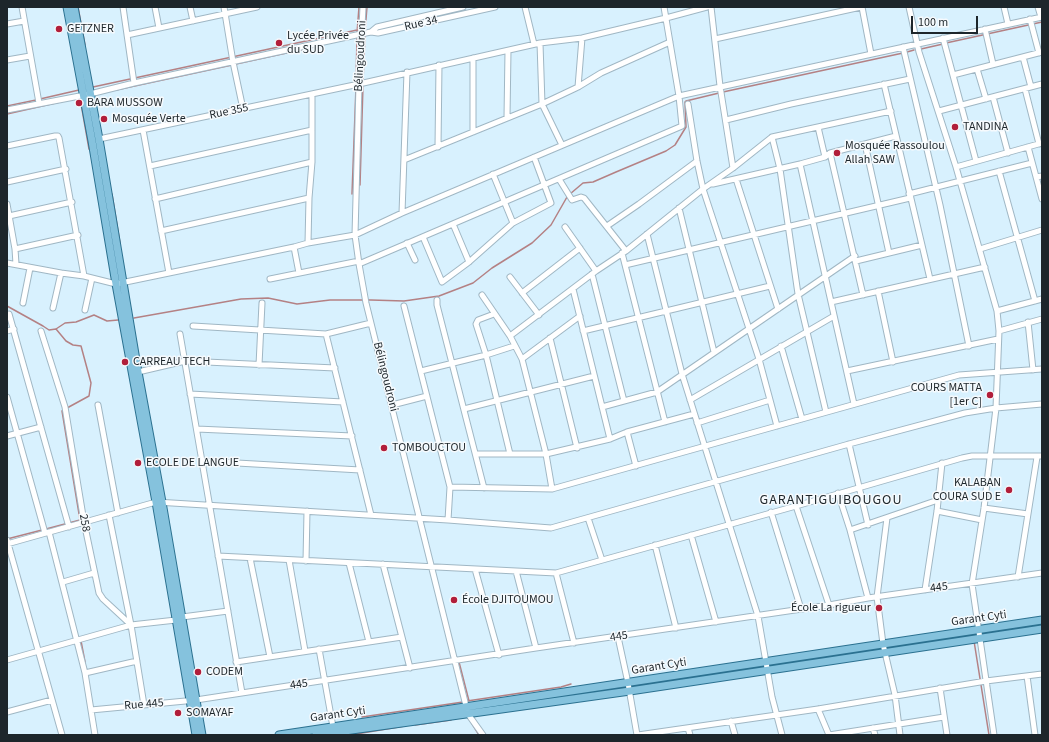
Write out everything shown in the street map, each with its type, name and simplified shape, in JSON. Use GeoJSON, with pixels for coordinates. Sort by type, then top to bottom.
{"type":"FeatureCollection","features":[{"type":"Feature","properties":{"kind":"main road"},"geometry":{"type":"LineString","coordinates":[[67,7],[86,94],[99,139],[119,283],[138,372],[159,502]]}},
{"type":"Feature","properties":{"kind":"main road"},"geometry":{"type":"LineString","coordinates":[[74,7],[92,141],[159,502],[193,700],[202,735]]}},
{"type":"Feature","properties":{"kind":"main road","name":"Garant Cyti"},"geometry":{"type":"LineString","coordinates":[[316,735],[628,683],[1042,620]]}},
{"type":"Feature","properties":{"kind":"main road","name":"Garant Cyti"},"geometry":{"type":"LineString","coordinates":[[468,710],[630,691],[1042,629]]}},
{"type":"Feature","properties":{"kind":"main road"},"geometry":{"type":"LineString","coordinates":[[193,700],[196,735]]}},
{"type":"Feature","properties":{"kind":"main road","name":"Garant Cyti"},"geometry":{"type":"LineString","coordinates":[[279,735],[334,731]]}},
{"type":"Feature","properties":{"kind":"street"},"geometry":{"type":"LineString","coordinates":[[22,7],[39,103]]}},
{"type":"Feature","properties":{"kind":"street"},"geometry":{"type":"LineString","coordinates":[[123,7],[134,83]]}},
{"type":"Feature","properties":{"kind":"street"},"geometry":{"type":"LineString","coordinates":[[155,7],[159,28]]}},
{"type":"Feature","properties":{"kind":"street"},"geometry":{"type":"LineString","coordinates":[[190,7],[193,21]]}},
{"type":"Feature","properties":{"kind":"street"},"geometry":{"type":"LineString","coordinates":[[224,7],[233,62],[243,109]]}},
{"type":"Feature","properties":{"kind":"street"},"geometry":{"type":"LineString","coordinates":[[127,35],[256,7]]}},
{"type":"Feature","properties":{"kind":"street","name":"Bélingoudroni"},"geometry":{"type":"LineString","coordinates":[[363,7],[359,84],[355,234],[359,262],[366,303],[455,661],[468,710],[483,735]]}},
{"type":"Feature","properties":{"kind":"street","name":"Rue 34"},"geometry":{"type":"LineString","coordinates":[[371,32],[377,27],[463,7]]}},
{"type":"Feature","properties":{"kind":"street","name":"Rue 34"},"geometry":{"type":"LineString","coordinates":[[7,110],[361,34],[371,32],[378,33],[495,7]]}},
{"type":"Feature","properties":{"kind":"street"},"geometry":{"type":"LineString","coordinates":[[525,7],[537,44],[542,104],[562,145]]}},
{"type":"Feature","properties":{"kind":"street"},"geometry":{"type":"LineString","coordinates":[[270,280],[359,262],[453,224],[682,126],[679,96],[664,7]]}},
{"type":"Feature","properties":{"kind":"street","name":"Rue 355"},"geometry":{"type":"LineString","coordinates":[[99,139],[359,84],[537,44],[582,38],[707,7]]}},
{"type":"Feature","properties":{"kind":"street"},"geometry":{"type":"LineString","coordinates":[[710,7],[733,168]]}},
{"type":"Feature","properties":{"kind":"street"},"geometry":{"type":"LineString","coordinates":[[715,39],[862,7],[871,54]]}},
{"type":"Feature","properties":{"kind":"street"},"geometry":{"type":"LineString","coordinates":[[909,7],[917,44],[956,167],[997,311],[999,331],[996,408],[984,508],[972,584],[994,735]]}},
{"type":"Feature","properties":{"kind":"street"},"geometry":{"type":"LineString","coordinates":[[1004,7],[1008,24]]}},
{"type":"Feature","properties":{"kind":"street"},"geometry":{"type":"LineString","coordinates":[[7,263],[119,283],[355,234],[679,96],[871,54],[904,51],[917,44],[944,42],[986,32],[1008,24],[1031,23],[1042,17],[1038,7]]}},
{"type":"Feature","properties":{"kind":"street"},"geometry":{"type":"LineString","coordinates":[[7,24],[24,21]]}},
{"type":"Feature","properties":{"kind":"street"},"geometry":{"type":"LineString","coordinates":[[953,75],[1040,52],[1031,23]]}},
{"type":"Feature","properties":{"kind":"street"},"geometry":{"type":"LineString","coordinates":[[986,32],[993,64]]}},
{"type":"Feature","properties":{"kind":"street"},"geometry":{"type":"LineString","coordinates":[[578,87],[582,38]]}},
{"type":"Feature","properties":{"kind":"street"},"geometry":{"type":"LineString","coordinates":[[404,160],[542,104],[578,87],[600,73],[670,42]]}},
{"type":"Feature","properties":{"kind":"street"},"geometry":{"type":"LineString","coordinates":[[944,42],[976,161]]}},
{"type":"Feature","properties":{"kind":"street"},"geometry":{"type":"LineString","coordinates":[[508,51],[508,118]]}},
{"type":"Feature","properties":{"kind":"street"},"geometry":{"type":"LineString","coordinates":[[904,51],[969,346]]}},
{"type":"Feature","properties":{"kind":"street"},"geometry":{"type":"LineString","coordinates":[[7,60],[30,56]]}},
{"type":"Feature","properties":{"kind":"street"},"geometry":{"type":"LineString","coordinates":[[1023,57],[1031,87]]}},
{"type":"Feature","properties":{"kind":"street"},"geometry":{"type":"LineString","coordinates":[[473,58],[473,132]]}},
{"type":"Feature","properties":{"kind":"street"},"geometry":{"type":"LineString","coordinates":[[438,147],[439,65]]}},
{"type":"Feature","properties":{"kind":"street"},"geometry":{"type":"LineString","coordinates":[[977,69],[986,99]]}},
{"type":"Feature","properties":{"kind":"street"},"geometry":{"type":"LineString","coordinates":[[402,213],[407,72]]}},
{"type":"Feature","properties":{"kind":"street"},"geometry":{"type":"LineString","coordinates":[[726,120],[791,104],[910,79]]}},
{"type":"Feature","properties":{"kind":"street"},"geometry":{"type":"LineString","coordinates":[[884,84],[930,280]]}},
{"type":"Feature","properties":{"kind":"street"},"geometry":{"type":"LineString","coordinates":[[939,111],[1042,84]]}},
{"type":"Feature","properties":{"kind":"street"},"geometry":{"type":"LineString","coordinates":[[956,167],[1040,144],[1025,89]]}},
{"type":"Feature","properties":{"kind":"street"},"geometry":{"type":"LineString","coordinates":[[308,243],[309,198],[312,162],[312,94]]}},
{"type":"Feature","properties":{"kind":"street"},"geometry":{"type":"LineString","coordinates":[[993,97],[1008,153]]}},
{"type":"Feature","properties":{"kind":"street"},"geometry":{"type":"LineString","coordinates":[[688,104],[703,189],[759,359],[777,426]]}},
{"type":"Feature","properties":{"kind":"street"},"geometry":{"type":"LineString","coordinates":[[510,336],[594,272],[624,252],[703,189],[733,168],[772,137],[891,111]]}},
{"type":"Feature","properties":{"kind":"street"},"geometry":{"type":"LineString","coordinates":[[818,127],[825,157]]}},
{"type":"Feature","properties":{"kind":"street"},"geometry":{"type":"LineString","coordinates":[[143,130],[169,273]]}},
{"type":"Feature","properties":{"kind":"street"},"geometry":{"type":"LineString","coordinates":[[150,166],[312,130]]}},
{"type":"Feature","properties":{"kind":"street"},"geometry":{"type":"LineString","coordinates":[[7,146],[58,136],[66,169],[84,276]]}},
{"type":"Feature","properties":{"kind":"street"},"geometry":{"type":"LineString","coordinates":[[710,185],[800,164],[825,157],[830,153],[896,136]]}},
{"type":"Feature","properties":{"kind":"street"},"geometry":{"type":"LineString","coordinates":[[772,137],[780,169],[798,294],[826,412]]}},
{"type":"Feature","properties":{"kind":"street"},"geometry":{"type":"LineString","coordinates":[[865,144],[889,253]]}},
{"type":"Feature","properties":{"kind":"street"},"geometry":{"type":"LineString","coordinates":[[1028,147],[1042,199]]}},
{"type":"Feature","properties":{"kind":"street"},"geometry":{"type":"LineString","coordinates":[[830,153],[864,295]]}},
{"type":"Feature","properties":{"kind":"street"},"geometry":{"type":"LineString","coordinates":[[422,237],[442,282],[469,262],[514,223],[551,203],[534,157]]}},
{"type":"Feature","properties":{"kind":"street"},"geometry":{"type":"LineString","coordinates":[[607,226],[640,204],[697,161]]}},
{"type":"Feature","properties":{"kind":"street"},"geometry":{"type":"LineString","coordinates":[[155,199],[312,162]]}},
{"type":"Feature","properties":{"kind":"street"},"geometry":{"type":"LineString","coordinates":[[625,265],[878,205],[935,187],[1032,163]]}},
{"type":"Feature","properties":{"kind":"street"},"geometry":{"type":"LineString","coordinates":[[800,164],[854,404]]}},
{"type":"Feature","properties":{"kind":"street"},"geometry":{"type":"LineString","coordinates":[[7,182],[66,169]]}},
{"type":"Feature","properties":{"kind":"street"},"geometry":{"type":"LineString","coordinates":[[999,171],[1035,301]]}},
{"type":"Feature","properties":{"kind":"street"},"geometry":{"type":"LineString","coordinates":[[493,174],[514,223]]}},
{"type":"Feature","properties":{"kind":"street"},"geometry":{"type":"LineString","coordinates":[[1036,178],[1042,176]]}},
{"type":"Feature","properties":{"kind":"street"},"geometry":{"type":"LineString","coordinates":[[559,178],[572,200],[581,197],[584,198],[607,226],[624,252],[625,265],[665,422]]}},
{"type":"Feature","properties":{"kind":"street"},"geometry":{"type":"LineString","coordinates":[[736,179],[778,308]]}},
{"type":"Feature","properties":{"kind":"street"},"geometry":{"type":"LineString","coordinates":[[161,231],[309,198]]}},
{"type":"Feature","properties":{"kind":"street"},"geometry":{"type":"LineString","coordinates":[[9,216],[72,202]]}},
{"type":"Feature","properties":{"kind":"street"},"geometry":{"type":"LineString","coordinates":[[7,204],[15,249],[16,264]]}},
{"type":"Feature","properties":{"kind":"street"},"geometry":{"type":"LineString","coordinates":[[680,208],[714,352]]}},
{"type":"Feature","properties":{"kind":"street"},"geometry":{"type":"LineString","coordinates":[[453,224],[469,262]]}},
{"type":"Feature","properties":{"kind":"street"},"geometry":{"type":"LineString","coordinates":[[565,227],[580,248],[594,272],[605,325],[624,401]]}},
{"type":"Feature","properties":{"kind":"street"},"geometry":{"type":"LineString","coordinates":[[980,249],[1042,230]]}},
{"type":"Feature","properties":{"kind":"street"},"geometry":{"type":"LineString","coordinates":[[647,234],[682,374],[758,616],[766,670],[782,735]]}},
{"type":"Feature","properties":{"kind":"street"},"geometry":{"type":"LineString","coordinates":[[15,249],[78,235]]}},
{"type":"Feature","properties":{"kind":"street"},"geometry":{"type":"LineString","coordinates":[[407,243],[415,260]]}},
{"type":"Feature","properties":{"kind":"street"},"geometry":{"type":"LineString","coordinates":[[602,407],[657,392],[798,294],[855,258],[889,253],[922,245]]}},
{"type":"Feature","properties":{"kind":"street"},"geometry":{"type":"LineString","coordinates":[[294,247],[299,273]]}},
{"type":"Feature","properties":{"kind":"street"},"geometry":{"type":"LineString","coordinates":[[522,293],[580,248]]}},
{"type":"Feature","properties":{"kind":"street"},"geometry":{"type":"LineString","coordinates":[[831,302],[985,267]]}},
{"type":"Feature","properties":{"kind":"street"},"geometry":{"type":"LineString","coordinates":[[23,303],[30,268]]}},
{"type":"Feature","properties":{"kind":"street"},"geometry":{"type":"LineString","coordinates":[[53,308],[60,273]]}},
{"type":"Feature","properties":{"kind":"street"},"geometry":{"type":"LineString","coordinates":[[510,276],[539,315]]}},
{"type":"Feature","properties":{"kind":"street"},"geometry":{"type":"LineString","coordinates":[[85,310],[92,278]]}},
{"type":"Feature","properties":{"kind":"street"},"geometry":{"type":"LineString","coordinates":[[583,331],[770,286]]}},
{"type":"Feature","properties":{"kind":"street"},"geometry":{"type":"LineString","coordinates":[[573,289],[610,439]]}},
{"type":"Feature","properties":{"kind":"street"},"geometry":{"type":"LineString","coordinates":[[878,292],[893,362]]}},
{"type":"Feature","properties":{"kind":"street"},"geometry":{"type":"LineString","coordinates":[[482,295],[510,336],[522,359],[546,454],[552,489]]}},
{"type":"Feature","properties":{"kind":"street"},"geometry":{"type":"LineString","coordinates":[[997,311],[1042,299]]}},
{"type":"Feature","properties":{"kind":"street"},"geometry":{"type":"LineString","coordinates":[[437,300],[437,306],[484,488]]}},
{"type":"Feature","properties":{"kind":"street"},"geometry":{"type":"LineString","coordinates":[[259,365],[262,303]]}},
{"type":"Feature","properties":{"kind":"street"},"geometry":{"type":"LineString","coordinates":[[404,306],[450,487],[448,520]]}},
{"type":"Feature","properties":{"kind":"street"},"geometry":{"type":"LineString","coordinates":[[9,314],[69,527]]}},
{"type":"Feature","properties":{"kind":"street"},"geometry":{"type":"LineString","coordinates":[[494,314],[478,320],[476,324],[486,355],[510,454]]}},
{"type":"Feature","properties":{"kind":"street"},"geometry":{"type":"LineString","coordinates":[[522,359],[580,316]]}},
{"type":"Feature","properties":{"kind":"street"},"geometry":{"type":"LineString","coordinates":[[690,400],[834,316]]}},
{"type":"Feature","properties":{"kind":"street"},"geometry":{"type":"LineString","coordinates":[[999,331],[1042,319]]}},
{"type":"Feature","properties":{"kind":"street"},"geometry":{"type":"LineString","coordinates":[[1028,322],[1033,370]]}},
{"type":"Feature","properties":{"kind":"street"},"geometry":{"type":"LineString","coordinates":[[193,326],[326,334],[371,323]]}},
{"type":"Feature","properties":{"kind":"street"},"geometry":{"type":"LineString","coordinates":[[7,331],[14,329]]}},
{"type":"Feature","properties":{"kind":"street","name":"258"},"geometry":{"type":"LineString","coordinates":[[41,331],[65,407],[84,522],[99,593],[103,599],[131,626]]}},
{"type":"Feature","properties":{"kind":"street"},"geometry":{"type":"LineString","coordinates":[[180,334],[242,693]]}},
{"type":"Feature","properties":{"kind":"street"},"geometry":{"type":"LineString","coordinates":[[326,334],[372,516]]}},
{"type":"Feature","properties":{"kind":"street"},"geometry":{"type":"LineString","coordinates":[[550,338],[577,448]]}},
{"type":"Feature","properties":{"kind":"street"},"geometry":{"type":"LineString","coordinates":[[847,371],[998,340]]}},
{"type":"Feature","properties":{"kind":"street"},"geometry":{"type":"LineString","coordinates":[[420,371],[486,355],[514,346]]}},
{"type":"Feature","properties":{"kind":"street"},"geometry":{"type":"LineString","coordinates":[[781,346],[802,419]]}},
{"type":"Feature","properties":{"kind":"street"},"geometry":{"type":"LineString","coordinates":[[138,372],[185,361],[334,368]]}},
{"type":"Feature","properties":{"kind":"street"},"geometry":{"type":"LineString","coordinates":[[450,487],[552,489],[959,375],[1042,369]]}},
{"type":"Feature","properties":{"kind":"street"},"geometry":{"type":"LineString","coordinates":[[464,409],[594,376]]}},
{"type":"Feature","properties":{"kind":"street"},"geometry":{"type":"LineString","coordinates":[[190,394],[343,402]]}},
{"type":"Feature","properties":{"kind":"street"},"geometry":{"type":"LineString","coordinates":[[392,406],[427,396]]}},
{"type":"Feature","properties":{"kind":"street"},"geometry":{"type":"LineString","coordinates":[[7,397],[63,582],[85,674],[95,735]]}},
{"type":"Feature","properties":{"kind":"street"},"geometry":{"type":"LineString","coordinates":[[697,423],[770,400]]}},
{"type":"Feature","properties":{"kind":"street"},"geometry":{"type":"LineString","coordinates":[[62,735],[7,543],[159,502],[420,518],[551,528],[964,413],[996,408],[1042,404]]}},
{"type":"Feature","properties":{"kind":"street"},"geometry":{"type":"LineString","coordinates":[[98,405],[118,513]]}},
{"type":"Feature","properties":{"kind":"street"},"geometry":{"type":"LineString","coordinates":[[476,454],[546,454],[577,448],[694,414]]}},
{"type":"Feature","properties":{"kind":"street"},"geometry":{"type":"LineString","coordinates":[[7,436],[41,426]]}},
{"type":"Feature","properties":{"kind":"street"},"geometry":{"type":"LineString","coordinates":[[196,430],[352,436]]}},
{"type":"Feature","properties":{"kind":"street"},"geometry":{"type":"LineString","coordinates":[[628,432],[636,466]]}},
{"type":"Feature","properties":{"kind":"street"},"geometry":{"type":"LineString","coordinates":[[849,444],[868,525]]}},
{"type":"Feature","properties":{"kind":"street"},"geometry":{"type":"LineString","coordinates":[[218,556],[556,573],[962,458],[990,456],[1040,457],[1028,514],[1018,577]]}},
{"type":"Feature","properties":{"kind":"street"},"geometry":{"type":"LineString","coordinates":[[202,461],[360,470]]}},
{"type":"Feature","properties":{"kind":"street"},"geometry":{"type":"LineString","coordinates":[[925,590],[937,511],[942,463]]}},
{"type":"Feature","properties":{"kind":"street"},"geometry":{"type":"LineString","coordinates":[[838,493],[850,530],[868,598]]}},
{"type":"Feature","properties":{"kind":"street"},"geometry":{"type":"LineString","coordinates":[[850,530],[938,500]]}},
{"type":"Feature","properties":{"kind":"street"},"geometry":{"type":"LineString","coordinates":[[796,506],[829,605]]}},
{"type":"Feature","properties":{"kind":"street"},"geometry":{"type":"LineString","coordinates":[[984,508],[1028,514]]}},
{"type":"Feature","properties":{"kind":"street"},"geometry":{"type":"LineString","coordinates":[[306,561],[307,511]]}},
{"type":"Feature","properties":{"kind":"street"},"geometry":{"type":"LineString","coordinates":[[937,511],[982,520]]}},
{"type":"Feature","properties":{"kind":"street"},"geometry":{"type":"LineString","coordinates":[[771,512],[801,609]]}},
{"type":"Feature","properties":{"kind":"street"},"geometry":{"type":"LineString","coordinates":[[109,515],[131,626],[144,705]]}},
{"type":"Feature","properties":{"kind":"street"},"geometry":{"type":"LineString","coordinates":[[588,518],[602,560]]}},
{"type":"Feature","properties":{"kind":"street"},"geometry":{"type":"LineString","coordinates":[[887,518],[877,597],[885,652],[895,695],[900,735]]}},
{"type":"Feature","properties":{"kind":"street"},"geometry":{"type":"LineString","coordinates":[[691,535],[716,622]]}},
{"type":"Feature","properties":{"kind":"street"},"geometry":{"type":"LineString","coordinates":[[655,545],[676,628]]}},
{"type":"Feature","properties":{"kind":"street"},"geometry":{"type":"LineString","coordinates":[[250,558],[270,657]]}},
{"type":"Feature","properties":{"kind":"street"},"geometry":{"type":"LineString","coordinates":[[289,560],[305,651]]}},
{"type":"Feature","properties":{"kind":"street"},"geometry":{"type":"LineString","coordinates":[[349,563],[369,642]]}},
{"type":"Feature","properties":{"kind":"street"},"geometry":{"type":"LineString","coordinates":[[383,564],[410,668]]}},
{"type":"Feature","properties":{"kind":"street"},"geometry":{"type":"LineString","coordinates":[[475,569],[499,655]]}},
{"type":"Feature","properties":{"kind":"street"},"geometry":{"type":"LineString","coordinates":[[516,571],[536,648]]}},
{"type":"Feature","properties":{"kind":"street"},"geometry":{"type":"LineString","coordinates":[[63,582],[94,573]]}},
{"type":"Feature","properties":{"kind":"street"},"geometry":{"type":"LineString","coordinates":[[556,573],[574,644]]}},
{"type":"Feature","properties":{"kind":"street","name":"445"},"geometry":{"type":"LineString","coordinates":[[193,700],[1042,573]]}},
{"type":"Feature","properties":{"kind":"street"},"geometry":{"type":"LineString","coordinates":[[7,660],[131,626],[228,611]]}},
{"type":"Feature","properties":{"kind":"street"},"geometry":{"type":"LineString","coordinates":[[236,662],[402,637]]}},
{"type":"Feature","properties":{"kind":"street"},"geometry":{"type":"LineString","coordinates":[[618,637],[630,691],[637,735],[818,709],[986,681],[1042,674]]}},
{"type":"Feature","properties":{"kind":"street"},"geometry":{"type":"LineString","coordinates":[[319,649],[334,731]]}},
{"type":"Feature","properties":{"kind":"street"},"geometry":{"type":"LineString","coordinates":[[85,674],[137,661]]}},
{"type":"Feature","properties":{"kind":"street"},"geometry":{"type":"LineString","coordinates":[[1028,676],[1035,735]]}},
{"type":"Feature","properties":{"kind":"street"},"geometry":{"type":"LineString","coordinates":[[940,688],[947,735]]}},
{"type":"Feature","properties":{"kind":"street"},"geometry":{"type":"LineString","coordinates":[[7,712],[52,700]]}},
{"type":"Feature","properties":{"kind":"street","name":"Rue 445"},"geometry":{"type":"LineString","coordinates":[[92,710],[193,700]]}},
{"type":"Feature","properties":{"kind":"street"},"geometry":{"type":"LineString","coordinates":[[818,709],[829,735],[944,717]]}},
{"type":"Feature","properties":{"kind":"street"},"geometry":{"type":"LineString","coordinates":[[731,721],[735,735]]}},
{"type":"Feature","properties":{"kind":"street"},"geometry":{"type":"LineString","coordinates":[[688,728],[690,735]]}},
{"type":"Feature","properties":{"kind":"street"},"geometry":{"type":"LineString","coordinates":[[873,728],[875,735]]}},
{"type":"Feature","properties":{"kind":"waterway"},"geometry":{"type":"LineString","coordinates":[[78,7],[85,45]]}},
{"type":"Feature","properties":{"kind":"waterway"},"geometry":{"type":"LineString","coordinates":[[357,33],[359,7]]}},
{"type":"Feature","properties":{"kind":"waterway"},"geometry":{"type":"LineString","coordinates":[[365,31],[367,7]]}},
{"type":"Feature","properties":{"kind":"waterway"},"geometry":{"type":"LineString","coordinates":[[946,43],[1042,22]]}},
{"type":"Feature","properties":{"kind":"waterway"},"geometry":{"type":"LineString","coordinates":[[93,87],[357,30]]}},
{"type":"Feature","properties":{"kind":"waterway"},"geometry":{"type":"LineString","coordinates":[[363,81],[365,35]]}},
{"type":"Feature","properties":{"kind":"waterway"},"geometry":{"type":"LineString","coordinates":[[356,83],[357,37]]}},
{"type":"Feature","properties":{"kind":"waterway"},"geometry":{"type":"LineString","coordinates":[[921,49],[943,44]]}},
{"type":"Feature","properties":{"kind":"waterway"},"geometry":{"type":"LineString","coordinates":[[236,64],[314,47]]}},
{"type":"Feature","properties":{"kind":"waterway"},"geometry":{"type":"LineString","coordinates":[[907,52],[914,50]]}},
{"type":"Feature","properties":{"kind":"waterway"},"geometry":{"type":"LineString","coordinates":[[723,92],[903,53]]}},
{"type":"Feature","properties":{"kind":"waterway"},"geometry":{"type":"LineString","coordinates":[[116,90],[232,65]]}},
{"type":"Feature","properties":{"kind":"waterway"},"geometry":{"type":"LineString","coordinates":[[360,185],[363,85]]}},
{"type":"Feature","properties":{"kind":"waterway"},"geometry":{"type":"LineString","coordinates":[[352,194],[356,87]]}},
{"type":"Feature","properties":{"kind":"waterway"},"geometry":{"type":"LineString","coordinates":[[40,99],[79,90]]}},
{"type":"Feature","properties":{"kind":"waterway"},"geometry":{"type":"LineString","coordinates":[[616,172],[666,151],[675,145],[686,127],[685,102],[719,93]]}},
{"type":"Feature","properties":{"kind":"waterway"},"geometry":{"type":"LineString","coordinates":[[80,98],[89,149]]}},
{"type":"Feature","properties":{"kind":"waterway"},"geometry":{"type":"LineString","coordinates":[[7,106],[36,100]]}},
{"type":"Feature","properties":{"kind":"waterway"},"geometry":{"type":"LineString","coordinates":[[7,114],[60,102]]}},
{"type":"Feature","properties":{"kind":"waterway"},"geometry":{"type":"LineString","coordinates":[[570,194],[583,183],[593,182],[616,172]]}},
{"type":"Feature","properties":{"kind":"waterway"},"geometry":{"type":"LineString","coordinates":[[112,194],[120,243]]}},
{"type":"Feature","properties":{"kind":"waterway"},"geometry":{"type":"LineString","coordinates":[[134,318],[241,299],[268,298],[297,304],[330,300],[404,301],[439,296],[473,283],[492,268],[532,243],[551,225],[567,197]]}},
{"type":"Feature","properties":{"kind":"waterway"},"geometry":{"type":"LineString","coordinates":[[7,306],[49,330],[56,329],[65,323],[76,322],[94,315],[107,321],[118,320]]}},
{"type":"Feature","properties":{"kind":"waterway"},"geometry":{"type":"LineString","coordinates":[[56,329],[66,341],[73,345],[81,346],[91,383],[89,396],[67,408]]}},
{"type":"Feature","properties":{"kind":"waterway"},"geometry":{"type":"LineString","coordinates":[[46,529],[80,520],[62,411],[64,410]]}},
{"type":"Feature","properties":{"kind":"waterway"},"geometry":{"type":"LineString","coordinates":[[7,539],[42,530]]}},
{"type":"Feature","properties":{"kind":"waterway"},"geometry":{"type":"LineString","coordinates":[[81,641],[85,662]]}},
{"type":"Feature","properties":{"kind":"waterway"},"geometry":{"type":"LineString","coordinates":[[974,641],[989,735]]}},
{"type":"Feature","properties":{"kind":"waterway"},"geometry":{"type":"LineString","coordinates":[[459,662],[469,701]]}},
{"type":"Feature","properties":{"kind":"waterway"},"geometry":{"type":"LineString","coordinates":[[467,701],[561,687],[571,684]]}},
{"type":"Feature","properties":{"kind":"waterway"},"geometry":{"type":"LineString","coordinates":[[362,717],[463,702]]}},
{"type":"Feature","properties":{"kind":"waterway"},"geometry":{"type":"LineString","coordinates":[[415,725],[451,720]]}},
{"type":"Feature","properties":{"kind":"waterway"},"geometry":{"type":"LineString","coordinates":[[471,722],[479,735]]}},
{"type":"Feature","properties":{"kind":"waterway"},"geometry":{"type":"LineString","coordinates":[[350,735],[405,726]]}},
{"type":"Feature","properties":{"kind":"place","name":"GETZNER"},"geometry":{"type":"Point","coordinates":[59,29]}},
{"type":"Feature","properties":{"kind":"place","name":"Lycée Privée du SUD"},"geometry":{"type":"Point","coordinates":[279,43]}},
{"type":"Feature","properties":{"kind":"place","name":"BARA MUSSOW"},"geometry":{"type":"Point","coordinates":[79,103]}},
{"type":"Feature","properties":{"kind":"place","name":"Mosquée Verte"},"geometry":{"type":"Point","coordinates":[104,119]}},
{"type":"Feature","properties":{"kind":"place","name":"TANDINA"},"geometry":{"type":"Point","coordinates":[955,127]}},
{"type":"Feature","properties":{"kind":"place","name":"Mosquée Rassoulou Allah SAW"},"geometry":{"type":"Point","coordinates":[837,153]}},
{"type":"Feature","properties":{"kind":"place","name":"CARREAU TECH"},"geometry":{"type":"Point","coordinates":[125,362]}},
{"type":"Feature","properties":{"kind":"place","name":"COURS MATTA [1er C]"},"geometry":{"type":"Point","coordinates":[990,395]}},
{"type":"Feature","properties":{"kind":"place","name":"TOMBOUCTOU"},"geometry":{"type":"Point","coordinates":[384,448]}},
{"type":"Feature","properties":{"kind":"place","name":"ECOLE DE LANGUE"},"geometry":{"type":"Point","coordinates":[138,463]}},
{"type":"Feature","properties":{"kind":"place","name":"KALABAN COURA SUD E"},"geometry":{"type":"Point","coordinates":[1009,490]}},
{"type":"Feature","properties":{"kind":"place","name":"École DJITOUMOU"},"geometry":{"type":"Point","coordinates":[454,600]}},
{"type":"Feature","properties":{"kind":"place","name":"École La rigueur"},"geometry":{"type":"Point","coordinates":[879,608]}},
{"type":"Feature","properties":{"kind":"place","name":"CODEM"},"geometry":{"type":"Point","coordinates":[198,672]}},
{"type":"Feature","properties":{"kind":"place","name":"SOMAYAF"},"geometry":{"type":"Point","coordinates":[178,713]}},
{"type":"Feature","properties":{"kind":"district","name":"GARANTIGUIBOUGOU"},"geometry":{"type":"Point","coordinates":[831,501]}}]}
